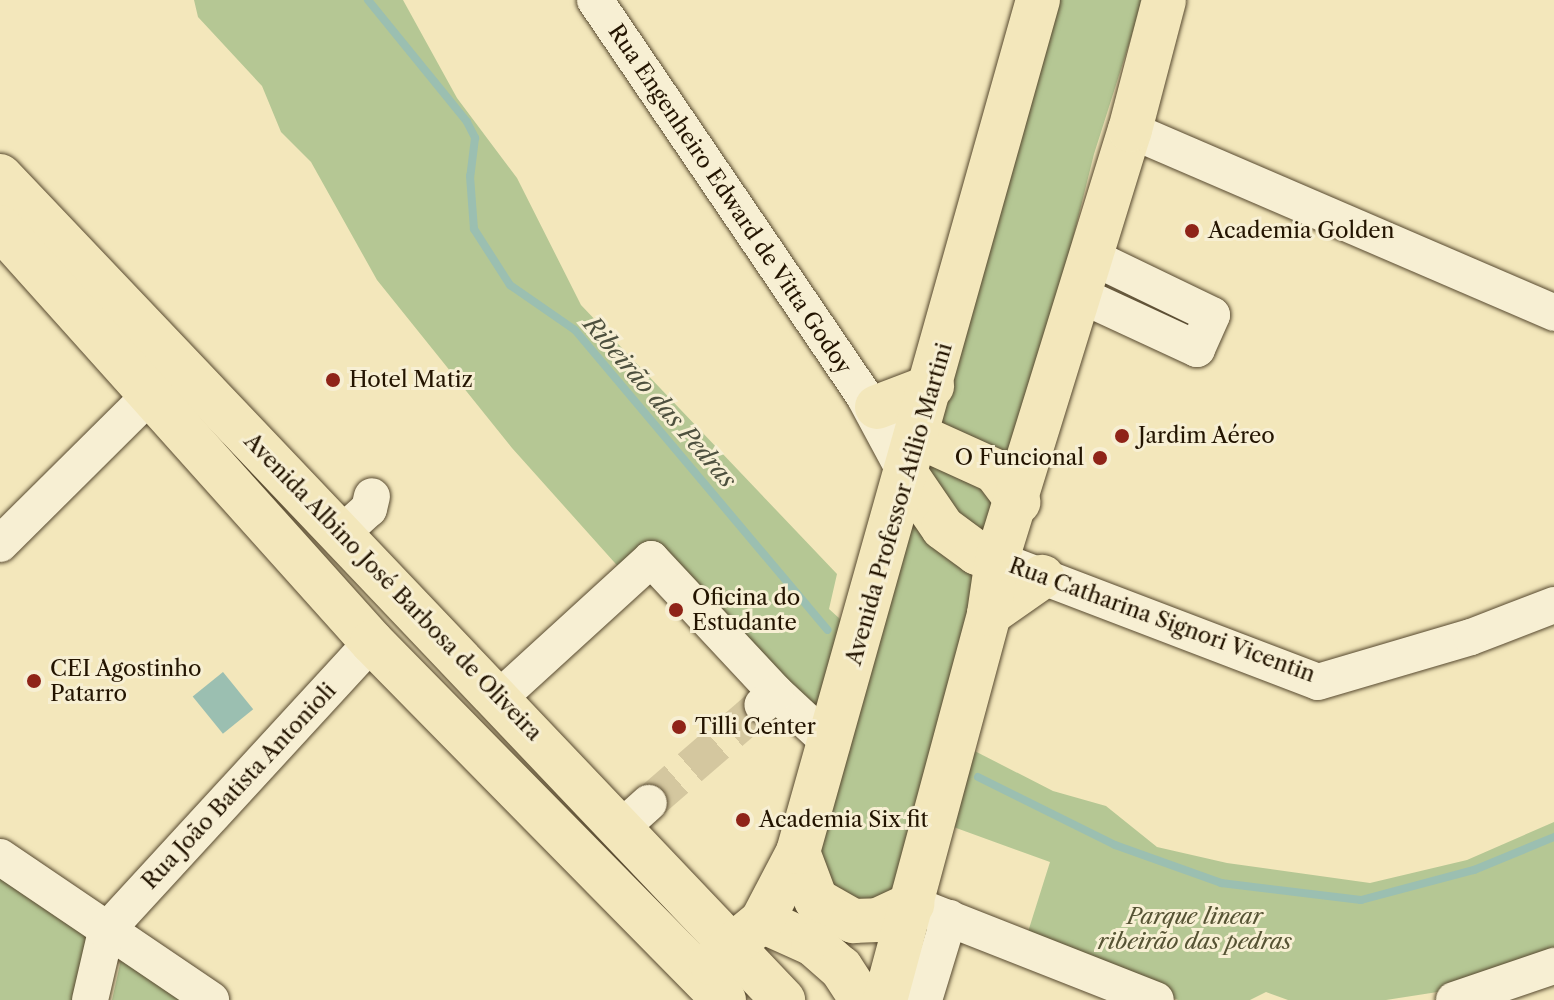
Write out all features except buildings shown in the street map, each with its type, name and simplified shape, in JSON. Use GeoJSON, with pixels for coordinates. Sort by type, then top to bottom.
{"type":"FeatureCollection","features":[{"type":"Feature","properties":{"kind":"main road","name":"Avenida Professor Atílio Martini"},"geometry":{"type":"LineString","coordinates":[[711,986],[749,933],[798,852],[832,745],[1038,0]]}},
{"type":"Feature","properties":{"kind":"main road"},"geometry":{"type":"LineString","coordinates":[[885,1000],[931,911],[997,559],[1018,502],[1130,130],[1164,0]]}},
{"type":"Feature","properties":{"kind":"main road","name":"Avenida Albino José Barbosa de Oliveira"},"geometry":{"type":"LineString","coordinates":[[0,176],[368,508],[499,698],[635,815],[749,933],[783,1000]]}},
{"type":"Feature","properties":{"kind":"main road","name":"Avenida Albino José Barbosa de Oliveira"},"geometry":{"type":"LineString","coordinates":[[0,227],[372,642],[711,986]]}},
{"type":"Feature","properties":{"kind":"main road"},"geometry":{"type":"LineString","coordinates":[[871,403],[932,386]]}},
{"type":"Feature","properties":{"kind":"main road"},"geometry":{"type":"LineString","coordinates":[[912,455],[995,471],[1018,502]]}},
{"type":"Feature","properties":{"kind":"main road"},"geometry":{"type":"LineString","coordinates":[[912,455],[943,528],[977,553],[997,559]]}},
{"type":"Feature","properties":{"kind":"main road"},"geometry":{"type":"LineString","coordinates":[[989,614],[1042,577]]}},
{"type":"Feature","properties":{"kind":"main road"},"geometry":{"type":"LineString","coordinates":[[798,852],[816,900],[853,921],[931,911]]}},
{"type":"Feature","properties":{"kind":"main road"},"geometry":{"type":"LineString","coordinates":[[749,933],[813,944],[841,968],[862,1000]]}},
{"type":"Feature","properties":{"kind":"street","name":"Rua Engenheiro Edward de Vitta Godoy"},"geometry":{"type":"LineString","coordinates":[[595,0],[871,403],[912,455]]}},
{"type":"Feature","properties":{"kind":"street"},"geometry":{"type":"LineString","coordinates":[[1130,130],[1554,313]]}},
{"type":"Feature","properties":{"kind":"street"},"geometry":{"type":"LineString","coordinates":[[0,544],[151,394]]}},
{"type":"Feature","properties":{"kind":"street"},"geometry":{"type":"LineString","coordinates":[[499,698],[651,559],[769,699],[832,745]]}},
{"type":"Feature","properties":{"kind":"street","name":"Rua Catharina Signori Vicentin"},"geometry":{"type":"LineString","coordinates":[[997,559],[1318,682],[1471,637],[1554,605]]}},
{"type":"Feature","properties":{"kind":"street","name":"Rua João Batista Antonioli"},"geometry":{"type":"LineString","coordinates":[[106,931],[372,642]]}},
{"type":"Feature","properties":{"kind":"street"},"geometry":{"type":"LineString","coordinates":[[0,857],[211,1000]]}},
{"type":"Feature","properties":{"kind":"street"},"geometry":{"type":"LineString","coordinates":[[924,1000],[931,911],[1156,1000]]}},
{"type":"Feature","properties":{"kind":"street"},"geometry":{"type":"LineString","coordinates":[[90,1000],[106,931]]}},
{"type":"Feature","properties":{"kind":"street"},"geometry":{"type":"LineString","coordinates":[[1466,998],[1554,966]]}},
{"type":"Feature","properties":{"kind":"green space"},"geometry":{"type":"Polygon","coordinates":[[[194,0],[403,0],[457,98],[517,178],[581,305],[837,574],[829,609],[850,628],[826,719],[657,548],[623,572],[512,448],[377,280],[311,162],[281,132],[262,86],[198,17],[194,0]]]}},
{"type":"Feature","properties":{"kind":"green space","name":"Parque linear ribeirão das pedras"},"geometry":{"type":"Polygon","coordinates":[[[1041,0],[1143,0],[1094,154],[990,571],[957,742],[1053,791],[1106,806],[1157,847],[1227,863],[1370,883],[1467,860],[1554,822],[1554,954],[1444,991],[1386,1000],[1288,1000],[1266,992],[1250,1000],[1178,1000],[1027,935],[1050,862],[926,817],[904,899],[854,913],[807,848],[1041,0]]]}},
{"type":"Feature","properties":{"kind":"green space"},"geometry":{"type":"Polygon","coordinates":[[[0,857],[106,931],[86,1000],[0,1000],[0,857]]]}},
{"type":"Feature","properties":{"kind":"green space"},"geometry":{"type":"Polygon","coordinates":[[[122,955],[190,1000],[112,1000],[122,955]]]}},
{"type":"Feature","properties":{"kind":"shaded area"},"geometry":{"type":"Polygon","coordinates":[[[223,672],[253,709],[223,734],[193,697],[223,672]]]}},
{"type":"Feature","properties":{"kind":"waterway","name":"Ribeirão das Pedras"},"geometry":{"type":"LineString","coordinates":[[368,0],[467,122],[475,138],[470,176],[474,229],[510,285],[575,330],[828,630]]}},
{"type":"Feature","properties":{"kind":"waterway"},"geometry":{"type":"LineString","coordinates":[[978,777],[1115,845],[1221,883],[1361,900],[1474,870],[1554,837]]}},
{"type":"Feature","properties":{"kind":"tunnel"},"geometry":{"type":"LineString","coordinates":[[649,803],[762,705]]}},
{"type":"Feature","properties":{"kind":"place","name":"Academia Golden"},"geometry":{"type":"Point","coordinates":[1192,231]}},
{"type":"Feature","properties":{"kind":"place","name":"Hotel Matiz"},"geometry":{"type":"Point","coordinates":[333,380]}},
{"type":"Feature","properties":{"kind":"place","name":"Jardim Aéreo"},"geometry":{"type":"Point","coordinates":[1122,436]}},
{"type":"Feature","properties":{"kind":"place","name":"O Funcional"},"geometry":{"type":"Point","coordinates":[1100,458]}},
{"type":"Feature","properties":{"kind":"place","name":"Oficina do Estudante"},"geometry":{"type":"Point","coordinates":[676,610]}},
{"type":"Feature","properties":{"kind":"place","name":"CEI Agostinho Patarro"},"geometry":{"type":"Point","coordinates":[34,681]}},
{"type":"Feature","properties":{"kind":"place","name":"Tilli Center"},"geometry":{"type":"Point","coordinates":[679,727]}},
{"type":"Feature","properties":{"kind":"place","name":"Academia Six fit"},"geometry":{"type":"Point","coordinates":[743,820]}}]}
